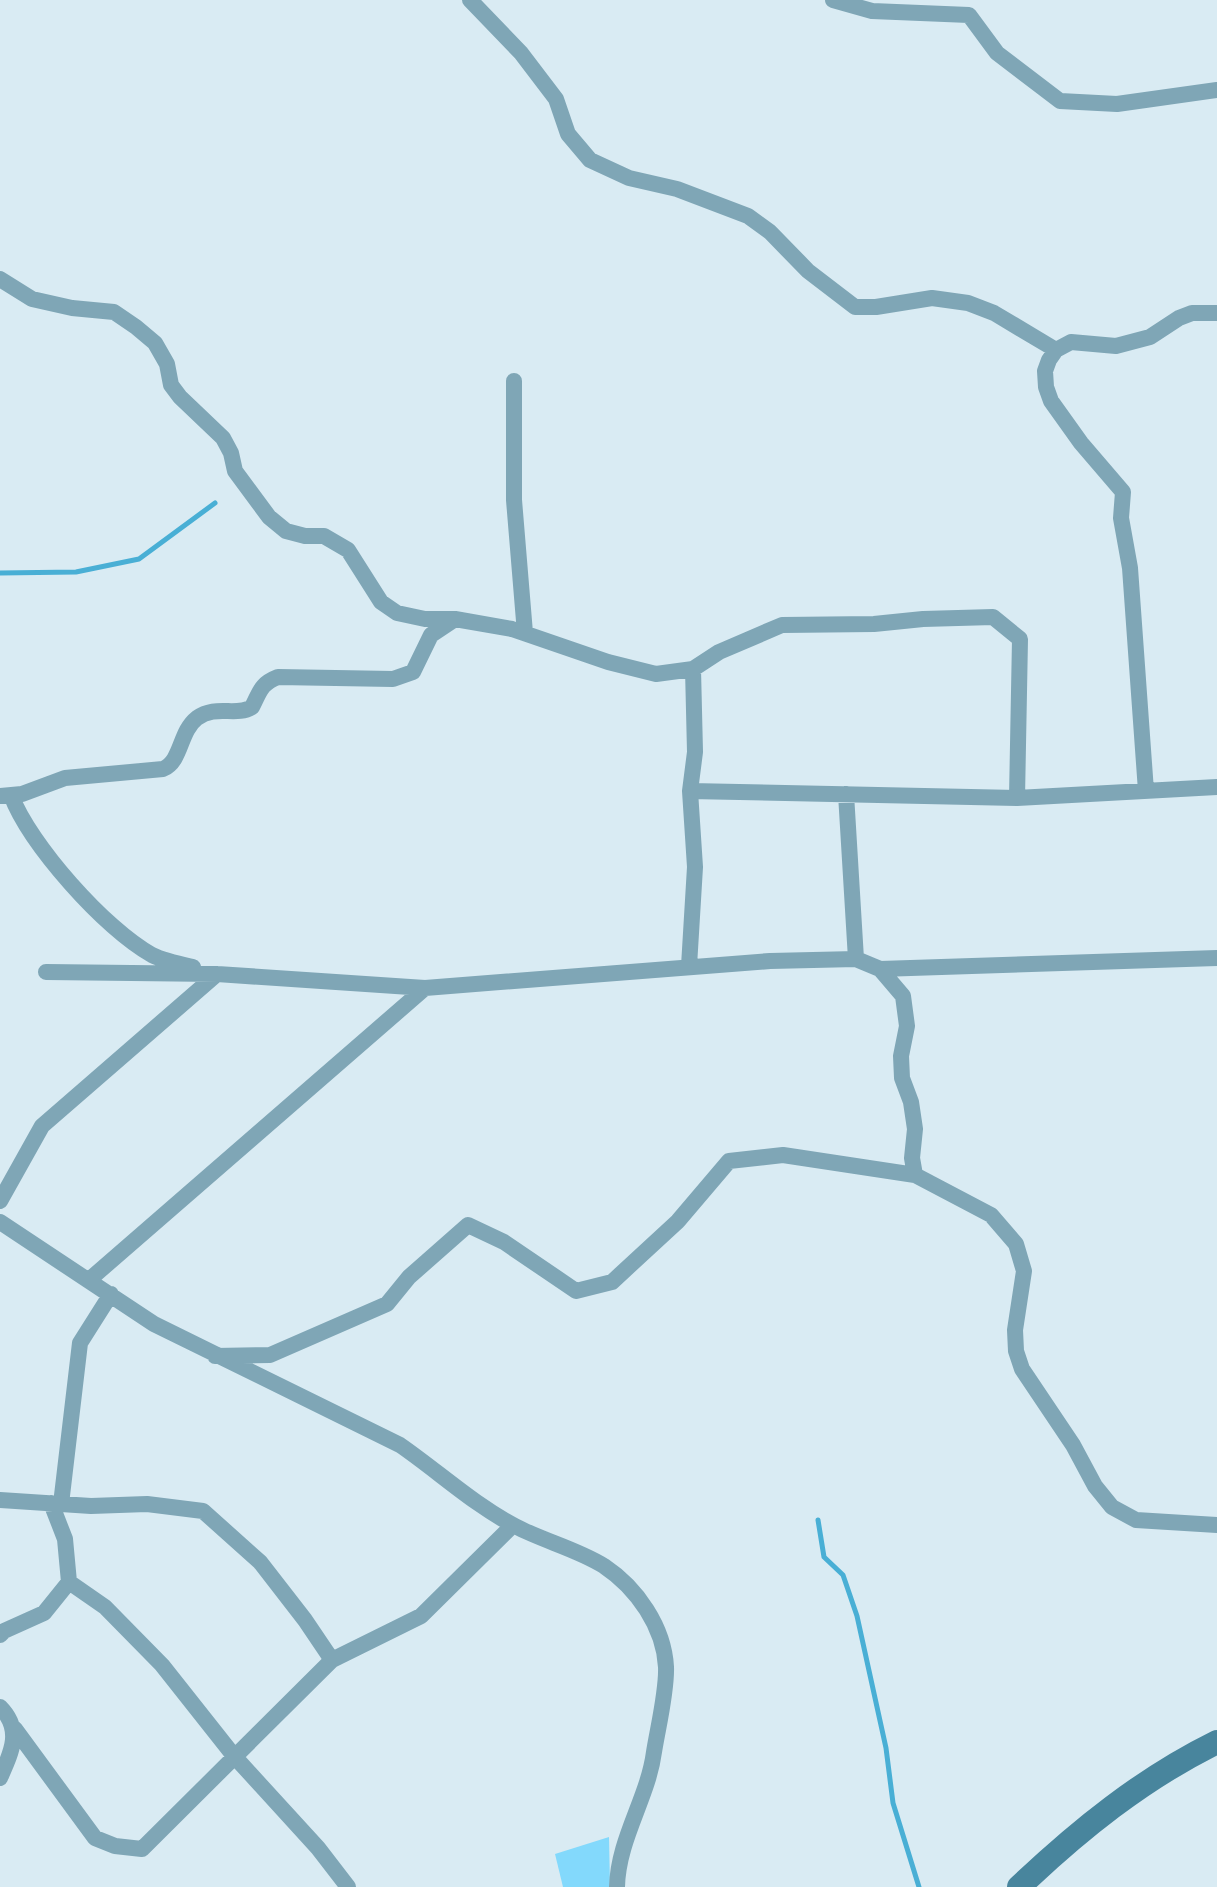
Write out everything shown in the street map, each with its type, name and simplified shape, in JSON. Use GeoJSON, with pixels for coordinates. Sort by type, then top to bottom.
{"type":"FeatureCollection","features":[{"type":"Feature","properties":{"kind":"street"},"geometry":{"type":"LineString","coordinates":[[470,0],[521,53],[556,99],[568,134],[590,160],[629,178],[677,189],[748,216],[770,232],[808,271],[855,307],[876,307],[932,298],[968,303],[994,313],[1056,350]]}},
{"type":"Feature","properties":{"kind":"street"},"geometry":{"type":"LineString","coordinates":[[833,0],[872,11],[969,15],[997,53],[1060,101],[1117,104],[1217,90]]}},
{"type":"Feature","properties":{"kind":"street"},"geometry":{"type":"LineString","coordinates":[[0,279],[32,299],[72,308],[114,312],[136,327],[155,343],[167,364],[171,385],[180,397],[223,438],[235,471],[269,517],[286,531],[305,536],[324,536],[336,541],[356,560],[381,602],[397,613],[425,619],[488,623],[608,662],[656,674],[693,669],[719,652],[782,625],[874,624],[993,617],[1020,639],[1017,798]]}},
{"type":"Feature","properties":{"kind":"street"},"geometry":{"type":"LineString","coordinates":[[1146,791],[1130,568],[1121,518],[1123,492],[1081,443],[1051,401],[1045,371],[1056,350],[1071,342],[1116,346],[1150,337],[1192,313],[1217,313]]}},
{"type":"Feature","properties":{"kind":"street"},"geometry":{"type":"LineString","coordinates":[[514,381],[514,500],[525,633]]}},
{"type":"Feature","properties":{"kind":"street"},"geometry":{"type":"LineString","coordinates":[[217,974],[154,956],[134,944],[80,894],[5,796],[22,794],[65,778],[155,771],[170,766],[176,758],[179,744],[195,720],[216,710],[246,710],[252,707],[256,692],[266,682],[278,677],[393,679],[413,672],[431,635],[455,619]]}},
{"type":"Feature","properties":{"kind":"street"},"geometry":{"type":"LineString","coordinates":[[689,966],[695,867],[690,791],[695,752],[693,669]]}},
{"type":"Feature","properties":{"kind":"street"},"geometry":{"type":"LineString","coordinates":[[690,791],[1017,798],[1217,787]]}},
{"type":"Feature","properties":{"kind":"street"},"geometry":{"type":"LineString","coordinates":[[846,794],[856,959]]}},
{"type":"Feature","properties":{"kind":"street"},"geometry":{"type":"LineString","coordinates":[[46,972],[217,974],[425,988],[770,961],[856,959],[880,969],[1217,958]]}},
{"type":"Feature","properties":{"kind":"street"},"geometry":{"type":"LineString","coordinates":[[880,969],[903,996],[907,1026],[901,1056],[902,1078],[911,1102],[915,1129],[912,1158],[915,1175]]}},
{"type":"Feature","properties":{"kind":"street"},"geometry":{"type":"LineString","coordinates":[[0,1201],[42,1126],[217,974]]}},
{"type":"Feature","properties":{"kind":"street"},"geometry":{"type":"LineString","coordinates":[[89,1280],[425,988]]}},
{"type":"Feature","properties":{"kind":"street"},"geometry":{"type":"LineString","coordinates":[[215,1356],[270,1355],[387,1304],[409,1277],[468,1225],[504,1242],[576,1291],[612,1282],[678,1221],[729,1161],[783,1155],[915,1175],[991,1215],[1016,1244],[1024,1271],[1015,1330],[1016,1351],[1022,1369],[1073,1445],[1095,1486],[1112,1507],[1136,1520],[1217,1525]]}},
{"type":"Feature","properties":{"kind":"street"},"geometry":{"type":"LineString","coordinates":[[0,1222],[154,1324],[400,1445],[484,1509],[604,1566],[637,1595],[656,1626],[666,1667],[653,1763],[629,1827],[617,1874],[617,1887]]}},
{"type":"Feature","properties":{"kind":"street"},"geometry":{"type":"LineString","coordinates":[[1,1633],[44,1613],[69,1582],[65,1539],[56,1504],[80,1343],[111,1294]]}},
{"type":"Feature","properties":{"kind":"street"},"geometry":{"type":"LineString","coordinates":[[0,1500],[122,1506],[147,1504],[203,1511],[260,1562],[332,1660]]}},
{"type":"Feature","properties":{"kind":"street"},"geometry":{"type":"LineString","coordinates":[[0,1707],[95,1838],[115,1846],[142,1849],[332,1660],[421,1616],[513,1525]]}},
{"type":"Feature","properties":{"kind":"street"},"geometry":{"type":"LineString","coordinates":[[69,1582],[105,1607],[162,1665],[234,1756],[318,1848],[348,1887]]}},
{"type":"Feature","properties":{"kind":"street"},"geometry":{"type":"LineString","coordinates":[[0,1778],[14,1741],[15,1729]]}},
{"type":"Feature","properties":{"kind":"street"},"geometry":{"type":"LineString","coordinates":[[1019,1887],[1070,1838],[1129,1794],[1217,1742]]}},
{"type":"Feature","properties":{"kind":"shaded area"},"geometry":{"type":"Polygon","coordinates":[[[609,1837],[610,1887],[563,1887],[555,1854],[609,1837]]]}},
{"type":"Feature","properties":{"kind":"waterway"},"geometry":{"type":"LineString","coordinates":[[0,573],[76,572],[139,559],[215,503]]}},
{"type":"Feature","properties":{"kind":"waterway"},"geometry":{"type":"LineString","coordinates":[[818,1520],[824,1557],[843,1575],[857,1616],[886,1748],[893,1803],[919,1887]]}}]}
